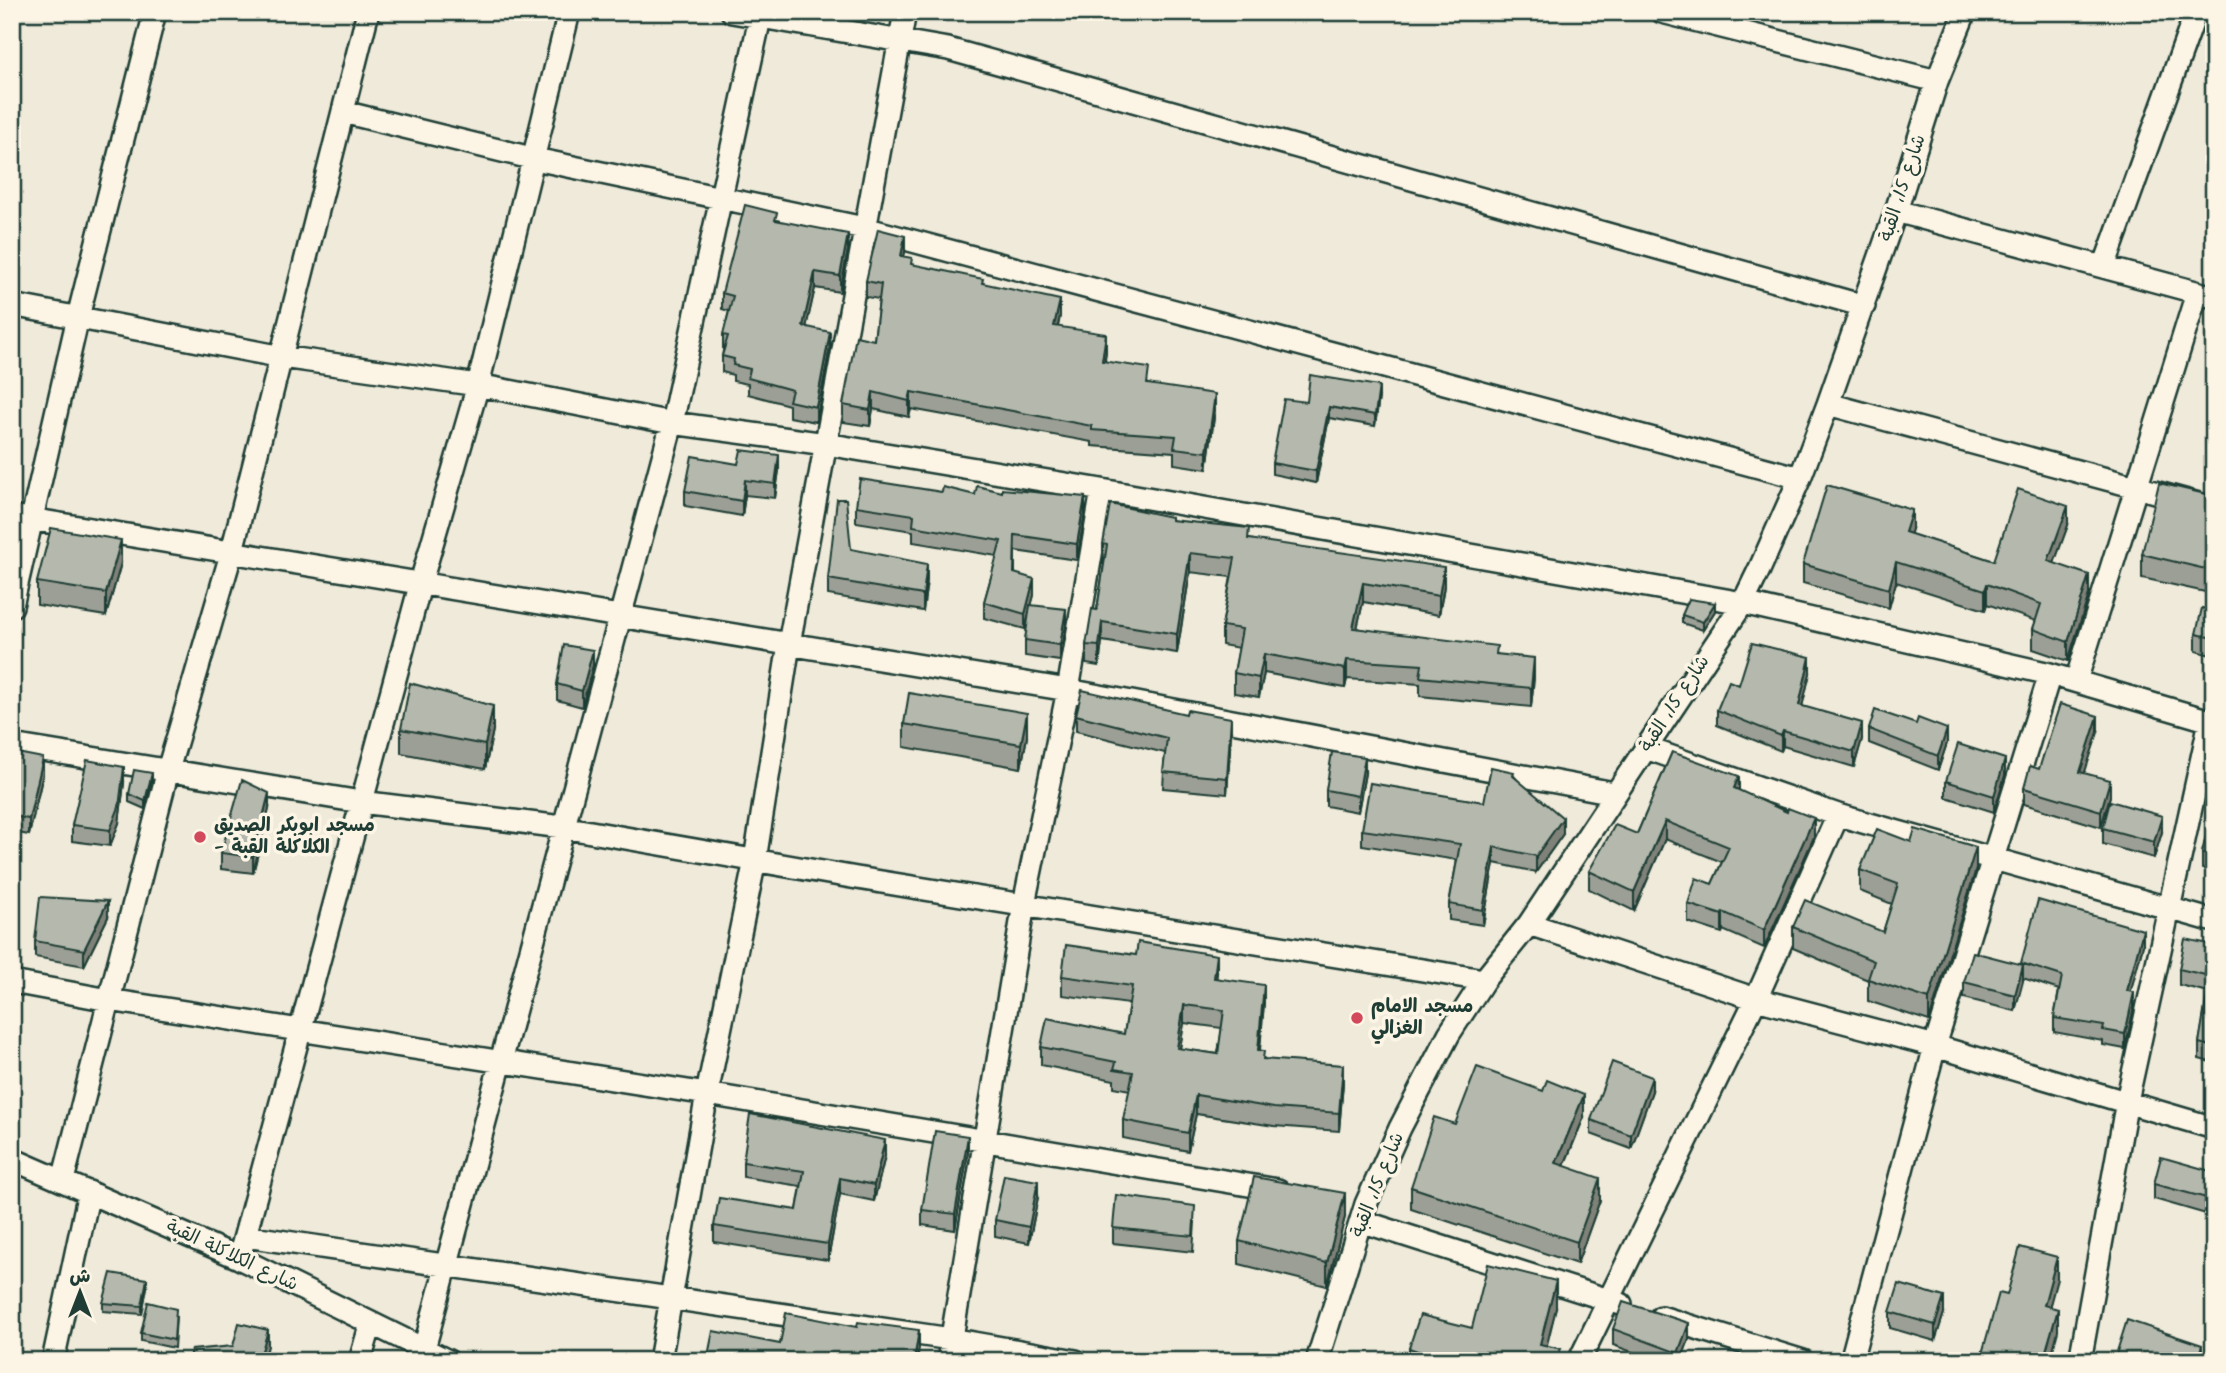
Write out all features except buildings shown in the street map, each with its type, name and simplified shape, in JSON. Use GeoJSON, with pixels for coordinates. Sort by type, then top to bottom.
{"type":"FeatureCollection","features":[{"type":"Feature","properties":{"kind":"street"},"geometry":{"type":"LineString","coordinates":[[12,606],[34,520],[78,317],[155,12]]}},
{"type":"Feature","properties":{"kind":"street"},"geometry":{"type":"LineString","coordinates":[[64,1180],[168,770],[232,551],[368,12]]}},
{"type":"Feature","properties":{"kind":"street"},"geometry":{"type":"LineString","coordinates":[[239,1258],[421,582],[478,385],[569,12]]}},
{"type":"Feature","properties":{"kind":"street"},"geometry":{"type":"LineString","coordinates":[[732,12],[900,39],[1045,76],[1864,306]]}},
{"type":"Feature","properties":{"kind":"street"},"geometry":{"type":"LineString","coordinates":[[660,1361],[707,1094],[755,860],[789,645],[905,12]]}},
{"type":"Feature","properties":{"kind":"street"},"geometry":{"type":"LineString","coordinates":[[1662,12],[1937,81]]}},
{"type":"Feature","properties":{"kind":"street","name":"شارع 15، القبة"},"geometry":{"type":"LineString","coordinates":[[1317,1361],[1364,1212],[1400,1128],[1449,1034],[1484,980],[1529,924],[1743,603],[1800,478],[1828,404],[1864,306],[1937,81],[1965,12]]}},
{"type":"Feature","properties":{"kind":"street"},"geometry":{"type":"LineString","coordinates":[[2104,267],[2196,12]]}},
{"type":"Feature","properties":{"kind":"street"},"geometry":{"type":"LineString","coordinates":[[424,1349],[444,1264],[672,423],[760,18]]}},
{"type":"Feature","properties":{"kind":"street"},"geometry":{"type":"LineString","coordinates":[[343,112],[535,159],[723,196],[864,228],[1800,478]]}},
{"type":"Feature","properties":{"kind":"street"},"geometry":{"type":"LineString","coordinates":[[1896,211],[2205,295],[2133,489],[2076,681]]}},
{"type":"Feature","properties":{"kind":"street"},"geometry":{"type":"LineString","coordinates":[[12,305],[282,357],[478,385],[672,423],[826,444],[1102,490],[1743,603],[2050,674],[2212,722],[2168,908],[2127,1101],[2080,1361]]}},
{"type":"Feature","properties":{"kind":"street"},"geometry":{"type":"LineString","coordinates":[[1828,404],[2133,489],[2214,508]]}},
{"type":"Feature","properties":{"kind":"street"},"geometry":{"type":"LineString","coordinates":[[948,1361],[1024,904],[1068,690],[1102,490]]}},
{"type":"Feature","properties":{"kind":"street"},"geometry":{"type":"LineString","coordinates":[[12,516],[1068,690],[1614,793]]}},
{"type":"Feature","properties":{"kind":"street"},"geometry":{"type":"LineString","coordinates":[[1851,1361],[1936,1046],[2050,674]]}},
{"type":"Feature","properties":{"kind":"street"},"geometry":{"type":"LineString","coordinates":[[12,745],[361,802],[562,827],[1484,980]]}},
{"type":"Feature","properties":{"kind":"street"},"geometry":{"type":"LineString","coordinates":[[1646,748],[1838,815],[2214,921]]}},
{"type":"Feature","properties":{"kind":"street"},"geometry":{"type":"LineString","coordinates":[[1579,1361],[1756,999],[1838,815]]}},
{"type":"Feature","properties":{"kind":"street"},"geometry":{"type":"LineString","coordinates":[[1529,924],[1756,999],[1936,1046],[2214,1128]]}},
{"type":"Feature","properties":{"kind":"street"},"geometry":{"type":"LineString","coordinates":[[12,982],[1298,1193]]}},
{"type":"Feature","properties":{"kind":"street","name":"شارع الكلاكلة القبة"},"geometry":{"type":"LineString","coordinates":[[12,1159],[239,1258],[448,1361]]}},
{"type":"Feature","properties":{"kind":"street"},"geometry":{"type":"LineString","coordinates":[[53,1361],[89,1192]]}},
{"type":"Feature","properties":{"kind":"street"},"geometry":{"type":"LineString","coordinates":[[1339,1199],[1364,1212],[1609,1300],[1803,1361]]}},
{"type":"Feature","properties":{"kind":"street"},"geometry":{"type":"LineString","coordinates":[[245,1236],[951,1339],[1076,1361]]}},
{"type":"Feature","properties":{"kind":"street"},"geometry":{"type":"LineString","coordinates":[[360,1361],[371,1323]]}},
{"type":"Feature","properties":{"kind":"place","name":"مسجد ابوبكر الصديق - الكلاكلة القبة"},"geometry":{"type":"Point","coordinates":[200,837]}},
{"type":"Feature","properties":{"kind":"place","name":"مسجد الامام الغزالي"},"geometry":{"type":"Point","coordinates":[1357,1018]}}]}
